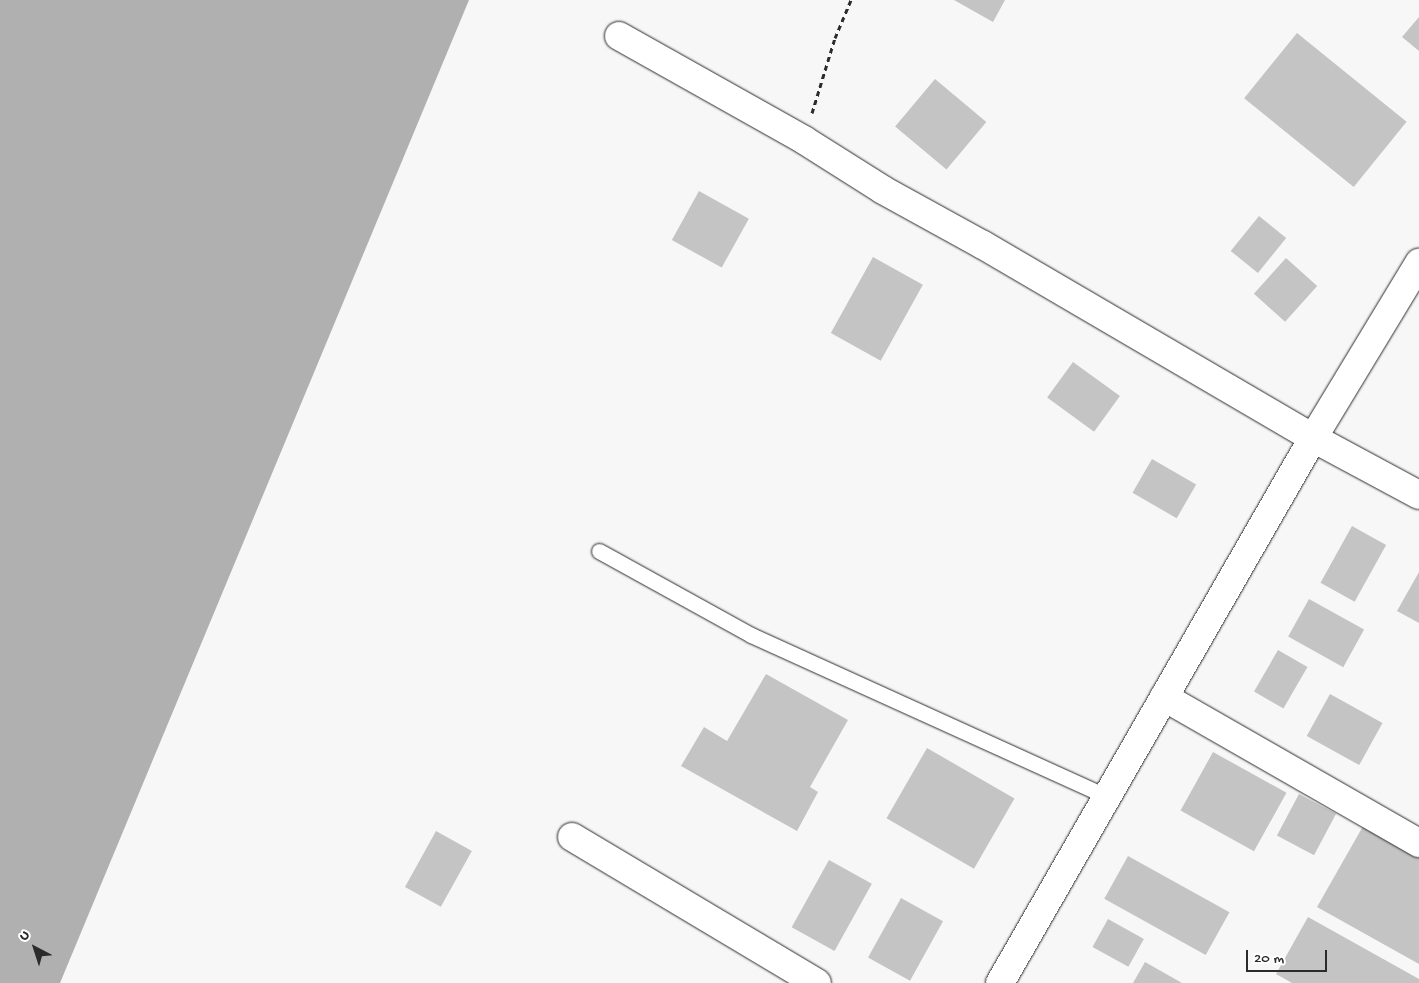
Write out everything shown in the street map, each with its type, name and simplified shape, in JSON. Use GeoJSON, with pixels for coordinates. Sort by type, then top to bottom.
{"type":"FeatureCollection","features":[{"type":"Feature","properties":{"kind":"street"},"geometry":{"type":"LineString","coordinates":[[619,36],[804,140],[883,190],[1313,438],[1419,495]]}},
{"type":"Feature","properties":{"kind":"street"},"geometry":{"type":"LineString","coordinates":[[1000,983],[1313,438],[1419,263]]}},
{"type":"Feature","properties":{"kind":"street"},"geometry":{"type":"LineString","coordinates":[[1164,697],[1419,843]]}},
{"type":"Feature","properties":{"kind":"street"},"geometry":{"type":"LineString","coordinates":[[572,836],[817,983]]}},
{"type":"Feature","properties":{"kind":"lane"},"geometry":{"type":"LineString","coordinates":[[599,551],[751,636],[1106,796]]}},
{"type":"Feature","properties":{"kind":"path"},"geometry":{"type":"LineString","coordinates":[[804,140],[835,38],[851,0]]}},
{"type":"Feature","properties":{"kind":"shaded area"},"geometry":{"type":"Polygon","coordinates":[[[0,0],[469,0],[60,983],[0,983],[0,0]]]}},
{"type":"Feature","properties":{"kind":"building"},"geometry":{"type":"Polygon","coordinates":[[[954,0],[1005,0],[993,22],[954,0]]]}},
{"type":"Feature","properties":{"kind":"building"},"geometry":{"type":"Polygon","coordinates":[[[1419,17],[1419,51],[1402,37],[1419,17]]]}},
{"type":"Feature","properties":{"kind":"building"},"geometry":{"type":"Polygon","coordinates":[[[1297,33],[1407,122],[1354,187],[1244,98],[1297,33]]]}},
{"type":"Feature","properties":{"kind":"building"},"geometry":{"type":"Polygon","coordinates":[[[935,79],[986,122],[946,170],[895,126],[935,79]]]}},
{"type":"Feature","properties":{"kind":"building"},"geometry":{"type":"Polygon","coordinates":[[[699,191],[749,219],[722,268],[672,240],[699,191]]]}},
{"type":"Feature","properties":{"kind":"building"},"geometry":{"type":"Polygon","coordinates":[[[1259,216],[1286,238],[1258,273],[1231,251],[1259,216]]]}},
{"type":"Feature","properties":{"kind":"building"},"geometry":{"type":"Polygon","coordinates":[[[873,257],[923,285],[881,361],[831,333],[873,257]]]}},
{"type":"Feature","properties":{"kind":"building"},"geometry":{"type":"Polygon","coordinates":[[[1286,258],[1317,286],[1285,322],[1254,294],[1286,258]]]}},
{"type":"Feature","properties":{"kind":"building"},"geometry":{"type":"Polygon","coordinates":[[[1073,362],[1120,396],[1094,432],[1047,398],[1073,362]]]}},
{"type":"Feature","properties":{"kind":"building"},"geometry":{"type":"Polygon","coordinates":[[[1152,459],[1196,484],[1177,518],[1132,493],[1152,459]]]}},
{"type":"Feature","properties":{"kind":"building"},"geometry":{"type":"Polygon","coordinates":[[[1352,526],[1386,545],[1355,602],[1320,583],[1352,526]]]}},
{"type":"Feature","properties":{"kind":"building"},"geometry":{"type":"Polygon","coordinates":[[[1419,572],[1419,623],[1397,611],[1419,572]]]}},
{"type":"Feature","properties":{"kind":"building"},"geometry":{"type":"Polygon","coordinates":[[[1309,599],[1364,630],[1343,667],[1288,637],[1309,599]]]}},
{"type":"Feature","properties":{"kind":"building"},"geometry":{"type":"Polygon","coordinates":[[[1278,650],[1307,667],[1283,709],[1254,692],[1278,650]]]}},
{"type":"Feature","properties":{"kind":"building"},"geometry":{"type":"Polygon","coordinates":[[[766,674],[848,720],[810,787],[818,792],[797,831],[681,766],[704,727],[727,741],[766,674]]]}},
{"type":"Feature","properties":{"kind":"building"},"geometry":{"type":"Polygon","coordinates":[[[1330,694],[1382,723],[1359,765],[1307,736],[1330,694]]]}},
{"type":"Feature","properties":{"kind":"building"},"geometry":{"type":"Polygon","coordinates":[[[927,748],[1014,798],[974,869],[886,818],[927,748]]]}},
{"type":"Feature","properties":{"kind":"building"},"geometry":{"type":"Polygon","coordinates":[[[1213,752],[1286,793],[1254,851],[1181,811],[1213,752]]]}},
{"type":"Feature","properties":{"kind":"building"},"geometry":{"type":"Polygon","coordinates":[[[1299,794],[1336,814],[1314,855],[1277,835],[1299,794]]]}},
{"type":"Feature","properties":{"kind":"building"},"geometry":{"type":"Polygon","coordinates":[[[1366,821],[1419,851],[1419,964],[1317,907],[1366,821]]]}},
{"type":"Feature","properties":{"kind":"building"},"geometry":{"type":"Polygon","coordinates":[[[436,831],[472,851],[441,907],[405,887],[436,831]]]}},
{"type":"Feature","properties":{"kind":"building"},"geometry":{"type":"Polygon","coordinates":[[[1128,856],[1229,912],[1206,955],[1104,899],[1128,856]]]}},
{"type":"Feature","properties":{"kind":"building"},"geometry":{"type":"Polygon","coordinates":[[[829,860],[872,884],[835,951],[792,927],[829,860]]]}},
{"type":"Feature","properties":{"kind":"building"},"geometry":{"type":"Polygon","coordinates":[[[901,898],[943,921],[910,981],[868,957],[901,898]]]}},
{"type":"Feature","properties":{"kind":"building"},"geometry":{"type":"Polygon","coordinates":[[[1308,917],[1419,979],[1419,983],[1292,983],[1276,974],[1308,917]]]}},
{"type":"Feature","properties":{"kind":"building"},"geometry":{"type":"Polygon","coordinates":[[[1108,919],[1144,939],[1128,967],[1092,947],[1108,919]]]}},
{"type":"Feature","properties":{"kind":"building"},"geometry":{"type":"Polygon","coordinates":[[[1145,962],[1182,983],[1133,983],[1145,962]]]}}]}
